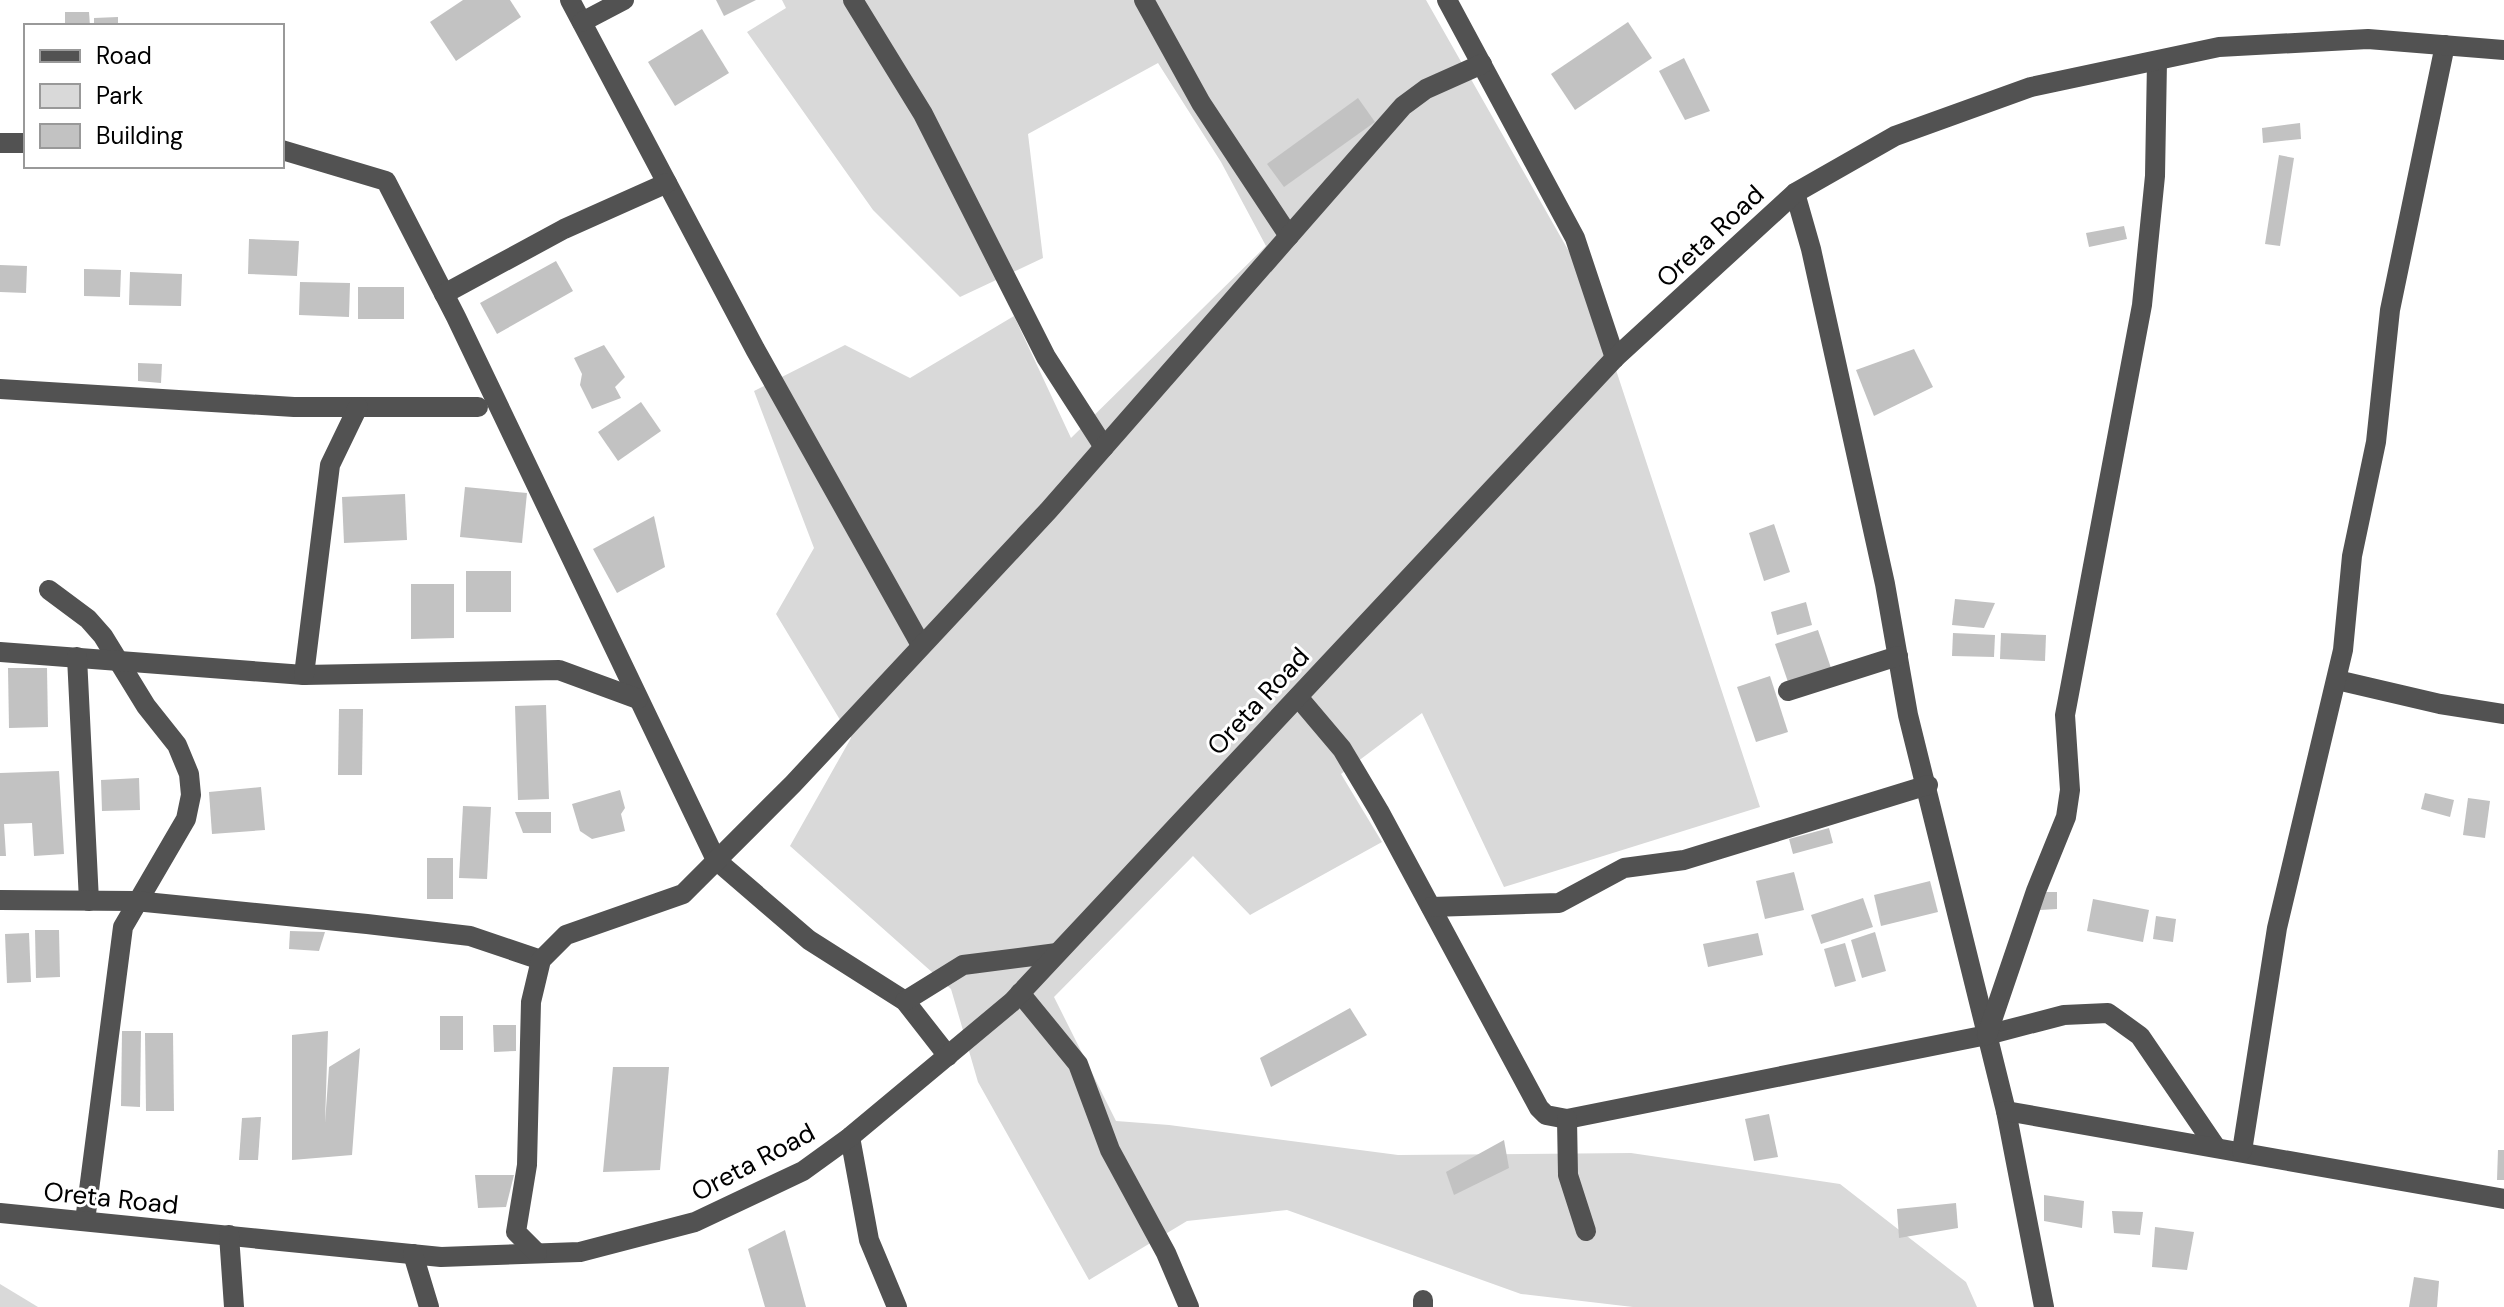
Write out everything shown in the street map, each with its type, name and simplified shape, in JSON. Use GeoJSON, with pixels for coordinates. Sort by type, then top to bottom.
{"type":"FeatureCollection","features":[{"type":"Feature","properties":{"kind":"street"},"geometry":{"type":"LineString","coordinates":[[570,0],[769,376],[921,645]]}},
{"type":"Feature","properties":{"kind":"street"},"geometry":{"type":"LineString","coordinates":[[582,22],[624,0]]}},
{"type":"Feature","properties":{"kind":"street"},"geometry":{"type":"LineString","coordinates":[[853,0],[923,114],[1046,357],[1104,447]]}},
{"type":"Feature","properties":{"kind":"street"},"geometry":{"type":"LineString","coordinates":[[1144,0],[1201,103],[1289,236]]}},
{"type":"Feature","properties":{"kind":"street"},"geometry":{"type":"LineString","coordinates":[[1447,0],[1575,238],[1615,358]]}},
{"type":"Feature","properties":{"kind":"street","name":"Oreta Road"},"geometry":{"type":"LineString","coordinates":[[0,1213],[441,1257],[580,1252],[695,1222],[803,1171],[850,1137],[1020,993],[1615,358],[1795,193],[1908,131],[2031,87],[2219,47],[2354,39],[2504,50]]}},
{"type":"Feature","properties":{"kind":"street"},"geometry":{"type":"LineString","coordinates":[[2242,1151],[2277,928],[2337,680],[2352,556],[2376,442],[2390,310],[2445,45]]}},
{"type":"Feature","properties":{"kind":"street"},"geometry":{"type":"LineString","coordinates":[[1987,1035],[2066,817],[2070,790],[2065,715],[2142,305],[2155,176],[2157,61]]}},
{"type":"Feature","properties":{"kind":"street"},"geometry":{"type":"LineString","coordinates":[[537,1253],[516,1232],[527,1165],[531,1002],[541,960],[566,935],[683,894],[793,784],[1104,447],[1403,106],[1426,89],[1482,64]]}},
{"type":"Feature","properties":{"kind":"street"},"geometry":{"type":"LineString","coordinates":[[0,143],[24,143]]}},
{"type":"Feature","properties":{"kind":"street"},"geometry":{"type":"LineString","coordinates":[[284,151],[386,181],[444,294],[716,860],[809,940],[905,1001],[948,1056]]}},
{"type":"Feature","properties":{"kind":"street"},"geometry":{"type":"LineString","coordinates":[[444,294],[564,229],[667,183]]}},
{"type":"Feature","properties":{"kind":"street"},"geometry":{"type":"LineString","coordinates":[[1795,193],[1814,264],[1908,715],[1928,785],[2006,1111],[2044,1307]]}},
{"type":"Feature","properties":{"kind":"street"},"geometry":{"type":"LineString","coordinates":[[0,389],[294,407],[478,407]]}},
{"type":"Feature","properties":{"kind":"street"},"geometry":{"type":"LineString","coordinates":[[304,675],[330,465],[358,407]]}},
{"type":"Feature","properties":{"kind":"street"},"geometry":{"type":"LineString","coordinates":[[49,590],[88,619],[177,745],[189,774],[191,795],[186,819],[135,901],[123,927],[85,1221]]}},
{"type":"Feature","properties":{"kind":"street"},"geometry":{"type":"LineString","coordinates":[[0,652],[304,675],[559,670],[638,699]]}},
{"type":"Feature","properties":{"kind":"street"},"geometry":{"type":"LineString","coordinates":[[1788,691],[1898,656]]}},
{"type":"Feature","properties":{"kind":"street"},"geometry":{"type":"LineString","coordinates":[[77,657],[89,901]]}},
{"type":"Feature","properties":{"kind":"street"},"geometry":{"type":"LineString","coordinates":[[2337,680],[2440,704],[2504,714]]}},
{"type":"Feature","properties":{"kind":"street"},"geometry":{"type":"LineString","coordinates":[[1298,697],[1342,749],[1539,1108],[1546,1115],[1567,1119],[1987,1035],[2064,1015],[2108,1013],[2140,1036],[2215,1146]]}},
{"type":"Feature","properties":{"kind":"street"},"geometry":{"type":"LineString","coordinates":[[1431,907],[1559,903],[1624,868],[1684,860],[1928,785]]}},
{"type":"Feature","properties":{"kind":"street"},"geometry":{"type":"LineString","coordinates":[[0,900],[135,901],[470,936],[541,960]]}},
{"type":"Feature","properties":{"kind":"street"},"geometry":{"type":"LineString","coordinates":[[905,1001],[963,965],[1057,953]]}},
{"type":"Feature","properties":{"kind":"street"},"geometry":{"type":"LineString","coordinates":[[1020,993],[1078,1064],[1110,1150],[1166,1253],[1189,1307]]}},
{"type":"Feature","properties":{"kind":"street"},"geometry":{"type":"LineString","coordinates":[[2006,1111],[2504,1199]]}},
{"type":"Feature","properties":{"kind":"street"},"geometry":{"type":"LineString","coordinates":[[1567,1119],[1568,1175],[1586,1231]]}},
{"type":"Feature","properties":{"kind":"street"},"geometry":{"type":"LineString","coordinates":[[850,1137],[869,1240],[897,1307]]}},
{"type":"Feature","properties":{"kind":"street"},"geometry":{"type":"LineString","coordinates":[[229,1235],[234,1307]]}},
{"type":"Feature","properties":{"kind":"street"},"geometry":{"type":"LineString","coordinates":[[413,1254],[429,1307]]}},
{"type":"Feature","properties":{"kind":"green space"},"geometry":{"type":"Polygon","coordinates":[[[782,0],[1426,0],[1588,285],[1760,807],[1504,887],[1422,713],[1341,774],[1382,842],[1250,915],[1193,856],[1054,997],[1116,1121],[1398,1155],[1631,1153],[1840,1184],[1966,1282],[1977,1307],[1633,1307],[1521,1294],[1287,1210],[1187,1221],[1089,1280],[978,1082],[951,989],[790,846],[851,738],[776,614],[814,548],[754,391],[845,345],[910,378],[1014,316],[1071,438],[1266,246],[1221,162],[1158,63],[1028,134],[1043,258],[960,297],[873,210],[747,32],[786,8],[782,0]]]}},
{"type":"Feature","properties":{"kind":"green space"},"geometry":{"type":"Polygon","coordinates":[[[0,1284],[38,1307],[0,1307],[0,1284]]]}},
{"type":"Feature","properties":{"kind":"building"},"geometry":{"type":"Polygon","coordinates":[[[463,0],[510,0],[521,17],[456,61],[430,22],[463,0]]]}},
{"type":"Feature","properties":{"kind":"building"},"geometry":{"type":"Polygon","coordinates":[[[716,0],[756,0],[724,16],[716,0]]]}},
{"type":"Feature","properties":{"kind":"building"},"geometry":{"type":"Polygon","coordinates":[[[65,12],[89,12],[90,24],[65,24],[65,12]]]}},
{"type":"Feature","properties":{"kind":"building"},"geometry":{"type":"Polygon","coordinates":[[[118,17],[118,24],[94,24],[94,18],[118,17]]]}},
{"type":"Feature","properties":{"kind":"building"},"geometry":{"type":"Polygon","coordinates":[[[1628,22],[1652,58],[1575,110],[1551,74],[1628,22]]]}},
{"type":"Feature","properties":{"kind":"building"},"geometry":{"type":"Polygon","coordinates":[[[702,29],[729,73],[675,106],[648,62],[702,29]]]}},
{"type":"Feature","properties":{"kind":"building"},"geometry":{"type":"Polygon","coordinates":[[[1684,58],[1710,111],[1685,120],[1659,71],[1684,58]]]}},
{"type":"Feature","properties":{"kind":"building"},"geometry":{"type":"Polygon","coordinates":[[[1358,98],[1375,122],[1284,187],[1267,164],[1358,98]]]}},
{"type":"Feature","properties":{"kind":"building"},"geometry":{"type":"Polygon","coordinates":[[[2300,123],[2301,139],[2263,143],[2262,128],[2300,123]]]}},
{"type":"Feature","properties":{"kind":"building"},"geometry":{"type":"Polygon","coordinates":[[[2279,155],[2294,158],[2280,246],[2265,244],[2279,155]]]}},
{"type":"Feature","properties":{"kind":"building"},"geometry":{"type":"Polygon","coordinates":[[[2124,226],[2127,239],[2089,247],[2086,233],[2124,226]]]}},
{"type":"Feature","properties":{"kind":"building"},"geometry":{"type":"Polygon","coordinates":[[[249,239],[299,241],[297,276],[248,274],[249,239]]]}},
{"type":"Feature","properties":{"kind":"building"},"geometry":{"type":"Polygon","coordinates":[[[556,261],[573,291],[497,334],[480,303],[556,261]]]}},
{"type":"Feature","properties":{"kind":"building"},"geometry":{"type":"Polygon","coordinates":[[[0,265],[27,266],[26,293],[0,292],[0,265]]]}},
{"type":"Feature","properties":{"kind":"building"},"geometry":{"type":"Polygon","coordinates":[[[84,269],[121,270],[120,297],[84,296],[84,269]]]}},
{"type":"Feature","properties":{"kind":"building"},"geometry":{"type":"Polygon","coordinates":[[[130,272],[182,274],[181,306],[129,305],[130,272]]]}},
{"type":"Feature","properties":{"kind":"building"},"geometry":{"type":"Polygon","coordinates":[[[300,282],[350,283],[349,317],[299,315],[300,282]]]}},
{"type":"Feature","properties":{"kind":"building"},"geometry":{"type":"Polygon","coordinates":[[[358,287],[404,287],[404,319],[358,319],[358,287]]]}},
{"type":"Feature","properties":{"kind":"building"},"geometry":{"type":"Polygon","coordinates":[[[604,345],[625,377],[615,387],[621,398],[592,409],[580,385],[582,374],[574,358],[604,345]]]}},
{"type":"Feature","properties":{"kind":"building"},"geometry":{"type":"Polygon","coordinates":[[[1914,349],[1933,387],[1874,416],[1856,370],[1914,349]]]}},
{"type":"Feature","properties":{"kind":"building"},"geometry":{"type":"Polygon","coordinates":[[[138,363],[162,364],[161,383],[138,381],[138,363]]]}},
{"type":"Feature","properties":{"kind":"building"},"geometry":{"type":"Polygon","coordinates":[[[641,402],[661,431],[618,461],[598,432],[641,402]]]}},
{"type":"Feature","properties":{"kind":"building"},"geometry":{"type":"Polygon","coordinates":[[[465,487],[527,493],[522,543],[460,537],[465,487]]]}},
{"type":"Feature","properties":{"kind":"building"},"geometry":{"type":"Polygon","coordinates":[[[405,494],[407,540],[344,543],[342,497],[405,494]]]}},
{"type":"Feature","properties":{"kind":"building"},"geometry":{"type":"Polygon","coordinates":[[[654,516],[665,567],[617,593],[593,549],[654,516]]]}},
{"type":"Feature","properties":{"kind":"building"},"geometry":{"type":"Polygon","coordinates":[[[1774,524],[1790,572],[1764,581],[1749,533],[1774,524]]]}},
{"type":"Feature","properties":{"kind":"building"},"geometry":{"type":"Polygon","coordinates":[[[466,571],[511,571],[511,612],[466,612],[466,571]]]}},
{"type":"Feature","properties":{"kind":"building"},"geometry":{"type":"Polygon","coordinates":[[[411,584],[454,584],[454,638],[411,639],[411,584]]]}},
{"type":"Feature","properties":{"kind":"building"},"geometry":{"type":"Polygon","coordinates":[[[1955,599],[1995,603],[1984,628],[1952,625],[1955,599]]]}},
{"type":"Feature","properties":{"kind":"building"},"geometry":{"type":"Polygon","coordinates":[[[1806,602],[1812,625],[1777,635],[1771,612],[1806,602]]]}},
{"type":"Feature","properties":{"kind":"building"},"geometry":{"type":"Polygon","coordinates":[[[1818,630],[1831,668],[1788,682],[1775,644],[1818,630]]]}},
{"type":"Feature","properties":{"kind":"building"},"geometry":{"type":"Polygon","coordinates":[[[1953,633],[1995,635],[1994,657],[1952,656],[1953,633]]]}},
{"type":"Feature","properties":{"kind":"building"},"geometry":{"type":"Polygon","coordinates":[[[2001,633],[2046,635],[2045,661],[2000,659],[2001,633]]]}},
{"type":"Feature","properties":{"kind":"building"},"geometry":{"type":"Polygon","coordinates":[[[8,668],[47,668],[48,727],[9,728],[8,668]]]}},
{"type":"Feature","properties":{"kind":"building"},"geometry":{"type":"Polygon","coordinates":[[[1770,676],[1788,732],[1756,742],[1737,687],[1770,676]]]}},
{"type":"Feature","properties":{"kind":"building"},"geometry":{"type":"Polygon","coordinates":[[[546,705],[549,799],[518,800],[515,706],[546,705]]]}},
{"type":"Feature","properties":{"kind":"building"},"geometry":{"type":"Polygon","coordinates":[[[339,709],[363,709],[362,775],[338,775],[339,709]]]}},
{"type":"Feature","properties":{"kind":"building"},"geometry":{"type":"Polygon","coordinates":[[[59,771],[64,854],[34,856],[32,823],[4,824],[6,856],[0,856],[0,773],[59,771]]]}},
{"type":"Feature","properties":{"kind":"building"},"geometry":{"type":"Polygon","coordinates":[[[139,778],[140,810],[102,811],[101,780],[139,778]]]}},
{"type":"Feature","properties":{"kind":"building"},"geometry":{"type":"Polygon","coordinates":[[[261,787],[265,830],[212,834],[209,792],[261,787]]]}},
{"type":"Feature","properties":{"kind":"building"},"geometry":{"type":"Polygon","coordinates":[[[620,790],[625,808],[621,814],[625,831],[592,839],[580,831],[572,804],[620,790]]]}},
{"type":"Feature","properties":{"kind":"building"},"geometry":{"type":"Polygon","coordinates":[[[2425,793],[2454,800],[2450,817],[2421,809],[2425,793]]]}},
{"type":"Feature","properties":{"kind":"building"},"geometry":{"type":"Polygon","coordinates":[[[2468,798],[2490,801],[2485,838],[2463,835],[2468,798]]]}},
{"type":"Feature","properties":{"kind":"building"},"geometry":{"type":"Polygon","coordinates":[[[463,806],[491,807],[487,879],[459,878],[463,806]]]}},
{"type":"Feature","properties":{"kind":"building"},"geometry":{"type":"Polygon","coordinates":[[[515,812],[551,812],[551,833],[523,833],[515,812]]]}},
{"type":"Feature","properties":{"kind":"building"},"geometry":{"type":"Polygon","coordinates":[[[1829,828],[1833,843],[1793,854],[1789,839],[1829,828]]]}},
{"type":"Feature","properties":{"kind":"building"},"geometry":{"type":"Polygon","coordinates":[[[427,858],[453,858],[453,899],[427,899],[427,858]]]}},
{"type":"Feature","properties":{"kind":"building"},"geometry":{"type":"Polygon","coordinates":[[[1794,872],[1804,910],[1765,919],[1756,881],[1794,872]]]}},
{"type":"Feature","properties":{"kind":"building"},"geometry":{"type":"Polygon","coordinates":[[[1930,881],[1938,912],[1881,926],[1874,895],[1930,881]]]}},
{"type":"Feature","properties":{"kind":"building"},"geometry":{"type":"Polygon","coordinates":[[[2040,892],[2057,892],[2057,909],[2040,910],[2040,892]]]}},
{"type":"Feature","properties":{"kind":"building"},"geometry":{"type":"Polygon","coordinates":[[[1863,898],[1873,927],[1821,944],[1811,915],[1863,898]]]}},
{"type":"Feature","properties":{"kind":"building"},"geometry":{"type":"Polygon","coordinates":[[[2093,899],[2149,910],[2143,942],[2087,931],[2093,899]]]}},
{"type":"Feature","properties":{"kind":"building"},"geometry":{"type":"Polygon","coordinates":[[[2156,916],[2176,919],[2173,942],[2153,939],[2156,916]]]}},
{"type":"Feature","properties":{"kind":"building"},"geometry":{"type":"Polygon","coordinates":[[[35,930],[59,930],[60,977],[36,978],[35,930]]]}},
{"type":"Feature","properties":{"kind":"building"},"geometry":{"type":"Polygon","coordinates":[[[290,931],[325,932],[319,951],[289,949],[290,931]]]}},
{"type":"Feature","properties":{"kind":"building"},"geometry":{"type":"Polygon","coordinates":[[[1875,932],[1886,971],[1862,978],[1851,940],[1875,932]]]}},
{"type":"Feature","properties":{"kind":"building"},"geometry":{"type":"Polygon","coordinates":[[[29,933],[31,982],[7,983],[5,934],[29,933]]]}},
{"type":"Feature","properties":{"kind":"building"},"geometry":{"type":"Polygon","coordinates":[[[1758,933],[1763,955],[1708,967],[1703,944],[1758,933]]]}},
{"type":"Feature","properties":{"kind":"building"},"geometry":{"type":"Polygon","coordinates":[[[1845,943],[1856,981],[1835,987],[1824,949],[1845,943]]]}},
{"type":"Feature","properties":{"kind":"building"},"geometry":{"type":"Polygon","coordinates":[[[1350,1008],[1367,1035],[1271,1087],[1260,1058],[1350,1008]]]}},
{"type":"Feature","properties":{"kind":"building"},"geometry":{"type":"Polygon","coordinates":[[[440,1016],[463,1016],[463,1050],[440,1050],[440,1016]]]}},
{"type":"Feature","properties":{"kind":"building"},"geometry":{"type":"Polygon","coordinates":[[[493,1025],[516,1025],[516,1051],[494,1052],[493,1025]]]}},
{"type":"Feature","properties":{"kind":"building"},"geometry":{"type":"Polygon","coordinates":[[[122,1031],[141,1031],[140,1107],[121,1106],[122,1031]]]}},
{"type":"Feature","properties":{"kind":"building"},"geometry":{"type":"Polygon","coordinates":[[[328,1031],[325,1123],[329,1067],[360,1048],[352,1155],[292,1160],[292,1035],[328,1031]]]}},
{"type":"Feature","properties":{"kind":"building"},"geometry":{"type":"Polygon","coordinates":[[[145,1033],[173,1033],[174,1111],[146,1111],[145,1033]]]}},
{"type":"Feature","properties":{"kind":"building"},"geometry":{"type":"Polygon","coordinates":[[[613,1067],[669,1067],[660,1170],[603,1172],[613,1067]]]}},
{"type":"Feature","properties":{"kind":"building"},"geometry":{"type":"Polygon","coordinates":[[[1769,1114],[1778,1157],[1754,1161],[1745,1119],[1769,1114]]]}},
{"type":"Feature","properties":{"kind":"building"},"geometry":{"type":"Polygon","coordinates":[[[261,1117],[258,1160],[239,1160],[242,1118],[261,1117]]]}},
{"type":"Feature","properties":{"kind":"building"},"geometry":{"type":"Polygon","coordinates":[[[1504,1140],[1509,1168],[1454,1195],[1446,1172],[1504,1140]]]}},
{"type":"Feature","properties":{"kind":"building"},"geometry":{"type":"Polygon","coordinates":[[[2498,1150],[2504,1150],[2504,1180],[2497,1180],[2498,1150]]]}},
{"type":"Feature","properties":{"kind":"building"},"geometry":{"type":"Polygon","coordinates":[[[475,1175],[514,1175],[506,1207],[478,1208],[475,1175]]]}},
{"type":"Feature","properties":{"kind":"building"},"geometry":{"type":"Polygon","coordinates":[[[2044,1195],[2084,1201],[2082,1228],[2044,1221],[2044,1195]]]}},
{"type":"Feature","properties":{"kind":"building"},"geometry":{"type":"Polygon","coordinates":[[[1956,1203],[1958,1228],[1899,1238],[1897,1209],[1956,1203]]]}},
{"type":"Feature","properties":{"kind":"building"},"geometry":{"type":"Polygon","coordinates":[[[2112,1211],[2143,1212],[2140,1235],[2114,1233],[2112,1211]]]}},
{"type":"Feature","properties":{"kind":"building"},"geometry":{"type":"Polygon","coordinates":[[[2155,1227],[2194,1232],[2187,1270],[2152,1267],[2155,1227]]]}},
{"type":"Feature","properties":{"kind":"building"},"geometry":{"type":"Polygon","coordinates":[[[785,1230],[806,1307],[765,1307],[748,1249],[785,1230]]]}},
{"type":"Feature","properties":{"kind":"building"},"geometry":{"type":"Polygon","coordinates":[[[2414,1277],[2439,1281],[2437,1307],[2409,1307],[2414,1277]]]}}]}
